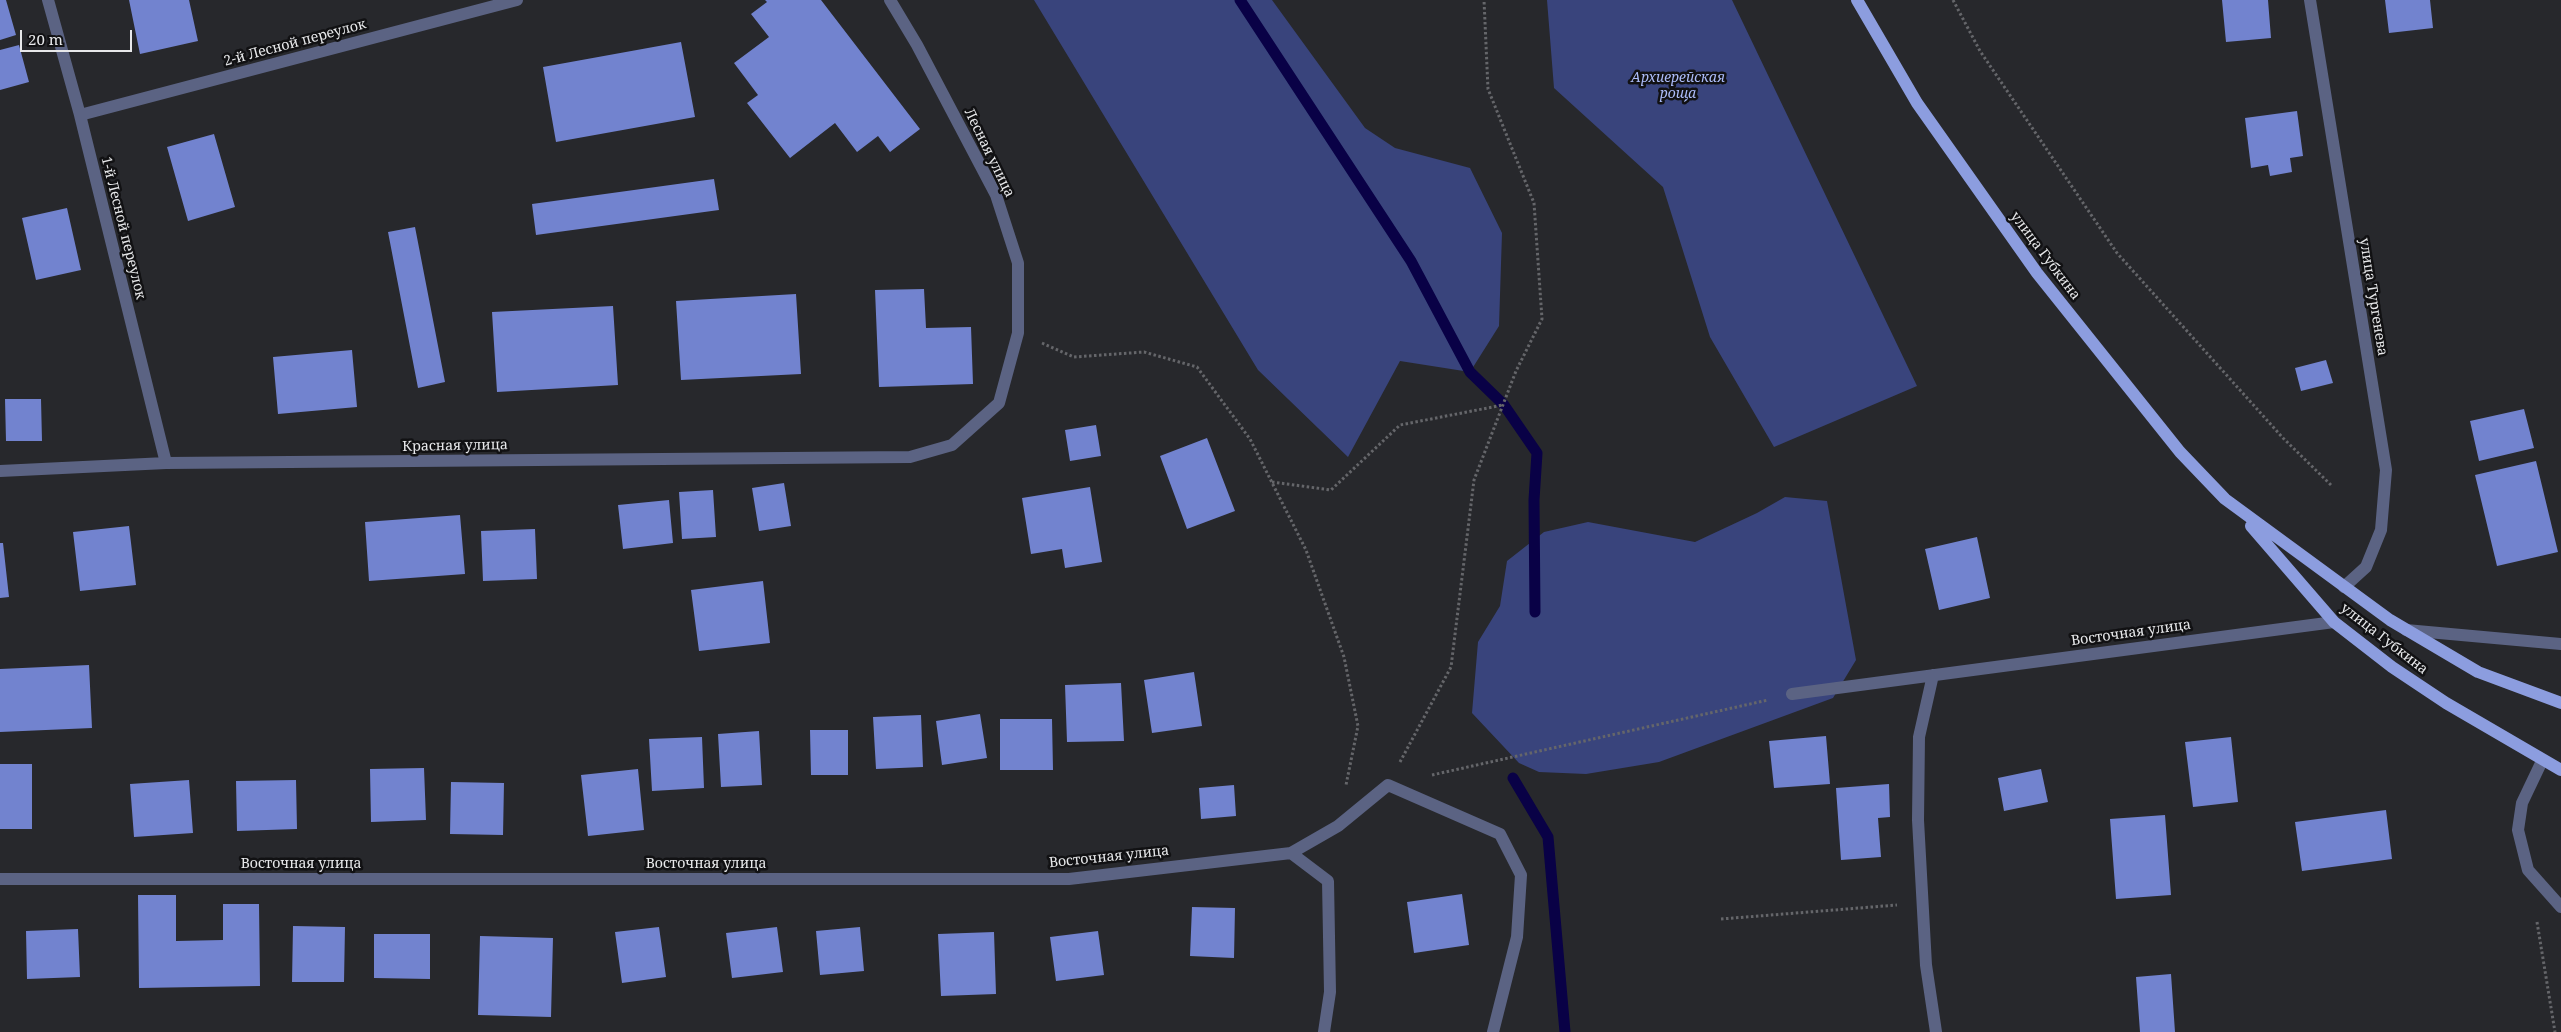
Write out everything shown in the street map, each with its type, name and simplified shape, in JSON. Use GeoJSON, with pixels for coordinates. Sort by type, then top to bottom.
{"type":"FeatureCollection","features":[{"type":"Feature","properties":{"kind":"main road","name":"улица Губкина"},"geometry":{"type":"LineString","coordinates":[[1857,0],[1917,103],[2037,273],[2180,452],[2236,509],[2334,622],[2392,667],[2446,704],[2542,761],[2561,770]]}},
{"type":"Feature","properties":{"kind":"main road","name":"улица Губкина"},"geometry":{"type":"LineString","coordinates":[[2236,509],[2406,630],[2478,672],[2561,703]]}},
{"type":"Feature","properties":{"kind":"street","name":"1-й Лесной переулок"},"geometry":{"type":"LineString","coordinates":[[48,0],[80,115],[166,463]]}},
{"type":"Feature","properties":{"kind":"street","name":"2-й Лесной переулок"},"geometry":{"type":"LineString","coordinates":[[80,115],[516,0]]}},
{"type":"Feature","properties":{"kind":"street","name":"Лесная улица"},"geometry":{"type":"LineString","coordinates":[[890,0],[922,53],[996,195],[1018,263],[1018,333],[999,403],[952,445],[910,457]]}},
{"type":"Feature","properties":{"kind":"street","name":"улица Тургенева"},"geometry":{"type":"LineString","coordinates":[[2310,0],[2386,470],[2382,530],[2366,567],[2344,587]]}},
{"type":"Feature","properties":{"kind":"street","name":"Красная улица"},"geometry":{"type":"LineString","coordinates":[[0,471],[166,463],[910,457]]}},
{"type":"Feature","properties":{"kind":"street","name":"Восточная улица"},"geometry":{"type":"LineString","coordinates":[[1792,694],[2334,622]]}},
{"type":"Feature","properties":{"kind":"street"},"geometry":{"type":"LineString","coordinates":[[2406,630],[2561,644]]}},
{"type":"Feature","properties":{"kind":"street"},"geometry":{"type":"LineString","coordinates":[[1933,675],[1919,737],[1918,820],[1926,965],[1936,1032]]}},
{"type":"Feature","properties":{"kind":"street"},"geometry":{"type":"LineString","coordinates":[[2542,761],[2522,803],[2518,830],[2528,870],[2561,907]]}},
{"type":"Feature","properties":{"kind":"street","name":"Восточная улица"},"geometry":{"type":"LineString","coordinates":[[0,879],[1069,879],[1290,853],[1338,826],[1388,784]]}},
{"type":"Feature","properties":{"kind":"street"},"geometry":{"type":"LineString","coordinates":[[1388,784],[1500,834],[1521,875],[1517,937],[1493,1032]]}},
{"type":"Feature","properties":{"kind":"street"},"geometry":{"type":"LineString","coordinates":[[1290,853],[1328,881],[1330,992],[1324,1032]]}},
{"type":"Feature","properties":{"kind":"path"},"geometry":{"type":"LineString","coordinates":[[1388,784],[1451,667],[1474,480],[1516,371],[1542,319],[1534,203],[1488,89],[1484,0]]}},
{"type":"Feature","properties":{"kind":"path"},"geometry":{"type":"LineString","coordinates":[[1953,0],[1980,51],[2117,253],[2283,438],[2331,485]]}},
{"type":"Feature","properties":{"kind":"path"},"geometry":{"type":"LineString","coordinates":[[1018,333],[1074,357],[1144,352],[1198,367],[1250,439],[1309,559],[1344,657],[1358,726],[1338,826]]}},
{"type":"Feature","properties":{"kind":"path"},"geometry":{"type":"LineString","coordinates":[[1272,482],[1331,490],[1400,425],[1504,405]]}},
{"type":"Feature","properties":{"kind":"path"},"geometry":{"type":"LineString","coordinates":[[1388,784],[1792,694]]}},
{"type":"Feature","properties":{"kind":"path"},"geometry":{"type":"LineString","coordinates":[[1721,919],[1924,903]]}},
{"type":"Feature","properties":{"kind":"path"},"geometry":{"type":"LineString","coordinates":[[2536,918],[2555,1032]]}},
{"type":"Feature","properties":{"kind":"green space"},"geometry":{"type":"Polygon","coordinates":[[[1034,0],[1272,0],[1365,128],[1395,148],[1470,168],[1502,233],[1499,326],[1470,372],[1400,361],[1348,457],[1258,370],[1034,0]]]}},
{"type":"Feature","properties":{"kind":"green space","name":"Архиерейская роща"},"geometry":{"type":"Polygon","coordinates":[[[1547,0],[1732,0],[1917,386],[1774,447],[1710,337],[1663,187],[1554,88],[1547,0]]]}},
{"type":"Feature","properties":{"kind":"green space"},"geometry":{"type":"Polygon","coordinates":[[[1785,497],[1827,501],[1856,660],[1833,698],[1659,762],[1586,774],[1539,772],[1519,763],[1472,713],[1478,642],[1500,606],[1507,561],[1544,532],[1588,522],[1695,542],[1757,513],[1785,497]]]}},
{"type":"Feature","properties":{"kind":"building"},"geometry":{"type":"Polygon","coordinates":[[[0,0],[6,0],[16,35],[0,40],[0,0]]]}},
{"type":"Feature","properties":{"kind":"building"},"geometry":{"type":"Polygon","coordinates":[[[129,0],[189,0],[198,41],[140,54],[129,0]]]}},
{"type":"Feature","properties":{"kind":"building"},"geometry":{"type":"Polygon","coordinates":[[[765,0],[821,0],[920,129],[890,152],[878,136],[857,152],[835,123],[790,158],[747,103],[758,95],[734,63],[769,37],[751,14],[767,2],[765,0]]]}},
{"type":"Feature","properties":{"kind":"building"},"geometry":{"type":"Polygon","coordinates":[[[2222,0],[2268,0],[2271,38],[2226,42],[2222,0]]]}},
{"type":"Feature","properties":{"kind":"building"},"geometry":{"type":"Polygon","coordinates":[[[2385,0],[2430,0],[2433,28],[2389,33],[2385,0]]]}},
{"type":"Feature","properties":{"kind":"building"},"geometry":{"type":"Polygon","coordinates":[[[681,42],[695,117],[556,142],[543,67],[681,42]]]}},
{"type":"Feature","properties":{"kind":"building"},"geometry":{"type":"Polygon","coordinates":[[[19,45],[29,82],[0,90],[0,50],[19,45]]]}},
{"type":"Feature","properties":{"kind":"building"},"geometry":{"type":"Polygon","coordinates":[[[2297,111],[2303,156],[2290,158],[2292,172],[2270,176],[2268,165],[2251,168],[2245,118],[2297,111]]]}},
{"type":"Feature","properties":{"kind":"building"},"geometry":{"type":"Polygon","coordinates":[[[214,134],[235,207],[188,221],[167,147],[214,134]]]}},
{"type":"Feature","properties":{"kind":"building"},"geometry":{"type":"Polygon","coordinates":[[[714,179],[719,210],[536,235],[532,204],[714,179]]]}},
{"type":"Feature","properties":{"kind":"building"},"geometry":{"type":"Polygon","coordinates":[[[67,208],[81,270],[36,280],[22,218],[67,208]]]}},
{"type":"Feature","properties":{"kind":"building"},"geometry":{"type":"Polygon","coordinates":[[[415,227],[445,382],[418,388],[388,232],[415,227]]]}},
{"type":"Feature","properties":{"kind":"building"},"geometry":{"type":"Polygon","coordinates":[[[924,289],[926,328],[971,327],[973,384],[879,387],[875,290],[924,289]]]}},
{"type":"Feature","properties":{"kind":"building"},"geometry":{"type":"Polygon","coordinates":[[[796,294],[801,374],[681,380],[676,301],[796,294]]]}},
{"type":"Feature","properties":{"kind":"building"},"geometry":{"type":"Polygon","coordinates":[[[613,306],[618,385],[497,392],[492,312],[613,306]]]}},
{"type":"Feature","properties":{"kind":"building"},"geometry":{"type":"Polygon","coordinates":[[[352,350],[357,407],[278,414],[273,357],[352,350]]]}},
{"type":"Feature","properties":{"kind":"building"},"geometry":{"type":"Polygon","coordinates":[[[2326,360],[2333,383],[2301,391],[2295,368],[2326,360]]]}},
{"type":"Feature","properties":{"kind":"building"},"geometry":{"type":"Polygon","coordinates":[[[5,399],[41,399],[42,441],[6,441],[5,399]]]}},
{"type":"Feature","properties":{"kind":"building"},"geometry":{"type":"Polygon","coordinates":[[[2524,409],[2534,448],[2479,461],[2470,421],[2524,409]]]}},
{"type":"Feature","properties":{"kind":"building"},"geometry":{"type":"Polygon","coordinates":[[[1096,425],[1101,456],[1070,461],[1065,430],[1096,425]]]}},
{"type":"Feature","properties":{"kind":"building"},"geometry":{"type":"Polygon","coordinates":[[[1207,438],[1235,511],[1187,529],[1160,456],[1207,438]]]}},
{"type":"Feature","properties":{"kind":"building"},"geometry":{"type":"Polygon","coordinates":[[[2536,461],[2558,552],[2497,566],[2475,475],[2536,461]]]}},
{"type":"Feature","properties":{"kind":"building"},"geometry":{"type":"Polygon","coordinates":[[[784,483],[791,526],[759,531],[752,488],[784,483]]]}},
{"type":"Feature","properties":{"kind":"building"},"geometry":{"type":"Polygon","coordinates":[[[1090,487],[1102,562],[1065,568],[1062,549],[1031,554],[1022,498],[1090,487]]]}},
{"type":"Feature","properties":{"kind":"building"},"geometry":{"type":"Polygon","coordinates":[[[713,490],[716,537],[682,539],[679,492],[713,490]]]}},
{"type":"Feature","properties":{"kind":"building"},"geometry":{"type":"Polygon","coordinates":[[[669,500],[673,543],[623,549],[618,505],[669,500]]]}},
{"type":"Feature","properties":{"kind":"building"},"geometry":{"type":"Polygon","coordinates":[[[460,515],[465,574],[369,581],[365,522],[460,515]]]}},
{"type":"Feature","properties":{"kind":"building"},"geometry":{"type":"Polygon","coordinates":[[[129,526],[136,585],[80,591],[73,532],[129,526]]]}},
{"type":"Feature","properties":{"kind":"building"},"geometry":{"type":"Polygon","coordinates":[[[535,529],[537,579],[483,581],[481,531],[535,529]]]}},
{"type":"Feature","properties":{"kind":"building"},"geometry":{"type":"Polygon","coordinates":[[[1977,537],[1990,598],[1939,610],[1925,549],[1977,537]]]}},
{"type":"Feature","properties":{"kind":"building"},"geometry":{"type":"Polygon","coordinates":[[[0,543],[3,543],[9,597],[0,598],[0,543]]]}},
{"type":"Feature","properties":{"kind":"building"},"geometry":{"type":"Polygon","coordinates":[[[763,581],[770,643],[699,651],[691,590],[763,581]]]}},
{"type":"Feature","properties":{"kind":"building"},"geometry":{"type":"Polygon","coordinates":[[[89,665],[92,728],[0,732],[0,669],[89,665]]]}},
{"type":"Feature","properties":{"kind":"building"},"geometry":{"type":"Polygon","coordinates":[[[1194,672],[1202,726],[1152,733],[1144,680],[1194,672]]]}},
{"type":"Feature","properties":{"kind":"building"},"geometry":{"type":"Polygon","coordinates":[[[1121,683],[1124,741],[1067,742],[1065,685],[1121,683]]]}},
{"type":"Feature","properties":{"kind":"building"},"geometry":{"type":"Polygon","coordinates":[[[980,714],[987,758],[942,765],[936,721],[980,714]]]}},
{"type":"Feature","properties":{"kind":"building"},"geometry":{"type":"Polygon","coordinates":[[[921,715],[923,767],[876,769],[873,717],[921,715]]]}},
{"type":"Feature","properties":{"kind":"building"},"geometry":{"type":"Polygon","coordinates":[[[1000,719],[1052,719],[1053,770],[1000,770],[1000,719]]]}},
{"type":"Feature","properties":{"kind":"building"},"geometry":{"type":"Polygon","coordinates":[[[810,730],[848,730],[848,775],[811,775],[810,730]]]}},
{"type":"Feature","properties":{"kind":"building"},"geometry":{"type":"Polygon","coordinates":[[[759,731],[762,785],[721,787],[718,734],[759,731]]]}},
{"type":"Feature","properties":{"kind":"building"},"geometry":{"type":"Polygon","coordinates":[[[1826,736],[1830,784],[1774,788],[1769,741],[1826,736]]]}},
{"type":"Feature","properties":{"kind":"building"},"geometry":{"type":"Polygon","coordinates":[[[702,737],[704,788],[652,791],[649,739],[702,737]]]}},
{"type":"Feature","properties":{"kind":"building"},"geometry":{"type":"Polygon","coordinates":[[[2231,737],[2238,802],[2193,807],[2185,742],[2231,737]]]}},
{"type":"Feature","properties":{"kind":"building"},"geometry":{"type":"Polygon","coordinates":[[[0,764],[32,764],[32,829],[0,829],[0,764]]]}},
{"type":"Feature","properties":{"kind":"building"},"geometry":{"type":"Polygon","coordinates":[[[424,768],[426,820],[371,822],[370,769],[424,768]]]}},
{"type":"Feature","properties":{"kind":"building"},"geometry":{"type":"Polygon","coordinates":[[[638,769],[644,830],[588,836],[581,775],[638,769]]]}},
{"type":"Feature","properties":{"kind":"building"},"geometry":{"type":"Polygon","coordinates":[[[2041,769],[2048,802],[2004,811],[1998,778],[2041,769]]]}},
{"type":"Feature","properties":{"kind":"building"},"geometry":{"type":"Polygon","coordinates":[[[189,780],[193,833],[134,837],[130,784],[189,780]]]}},
{"type":"Feature","properties":{"kind":"building"},"geometry":{"type":"Polygon","coordinates":[[[296,780],[297,829],[237,831],[236,781],[296,780]]]}},
{"type":"Feature","properties":{"kind":"building"},"geometry":{"type":"Polygon","coordinates":[[[451,782],[504,783],[503,835],[450,834],[451,782]]]}},
{"type":"Feature","properties":{"kind":"building"},"geometry":{"type":"Polygon","coordinates":[[[1889,784],[1890,817],[1878,818],[1881,857],[1841,860],[1836,788],[1889,784]]]}},
{"type":"Feature","properties":{"kind":"building"},"geometry":{"type":"Polygon","coordinates":[[[1234,785],[1236,816],[1201,819],[1199,788],[1234,785]]]}},
{"type":"Feature","properties":{"kind":"building"},"geometry":{"type":"Polygon","coordinates":[[[2386,810],[2392,859],[2302,871],[2295,822],[2386,810]]]}},
{"type":"Feature","properties":{"kind":"building"},"geometry":{"type":"Polygon","coordinates":[[[2165,815],[2171,895],[2116,899],[2110,819],[2165,815]]]}},
{"type":"Feature","properties":{"kind":"building"},"geometry":{"type":"Polygon","coordinates":[[[1462,894],[1469,945],[1414,953],[1407,902],[1462,894]]]}},
{"type":"Feature","properties":{"kind":"building"},"geometry":{"type":"Polygon","coordinates":[[[138,895],[176,895],[176,941],[223,940],[223,904],[259,904],[260,986],[139,988],[138,895]]]}},
{"type":"Feature","properties":{"kind":"building"},"geometry":{"type":"Polygon","coordinates":[[[1192,907],[1235,908],[1234,958],[1190,956],[1192,907]]]}},
{"type":"Feature","properties":{"kind":"building"},"geometry":{"type":"Polygon","coordinates":[[[293,926],[345,927],[344,982],[292,982],[293,926]]]}},
{"type":"Feature","properties":{"kind":"building"},"geometry":{"type":"Polygon","coordinates":[[[659,927],[666,977],[622,983],[615,932],[659,927]]]}},
{"type":"Feature","properties":{"kind":"building"},"geometry":{"type":"Polygon","coordinates":[[[777,927],[783,972],[732,978],[726,933],[777,927]]]}},
{"type":"Feature","properties":{"kind":"building"},"geometry":{"type":"Polygon","coordinates":[[[860,927],[864,971],[820,975],[816,931],[860,927]]]}},
{"type":"Feature","properties":{"kind":"building"},"geometry":{"type":"Polygon","coordinates":[[[78,929],[80,977],[27,979],[26,931],[78,929]]]}},
{"type":"Feature","properties":{"kind":"building"},"geometry":{"type":"Polygon","coordinates":[[[1098,931],[1104,975],[1056,981],[1050,937],[1098,931]]]}},
{"type":"Feature","properties":{"kind":"building"},"geometry":{"type":"Polygon","coordinates":[[[994,932],[996,994],[941,996],[938,934],[994,932]]]}},
{"type":"Feature","properties":{"kind":"building"},"geometry":{"type":"Polygon","coordinates":[[[374,934],[430,934],[430,979],[374,978],[374,934]]]}},
{"type":"Feature","properties":{"kind":"building"},"geometry":{"type":"Polygon","coordinates":[[[480,936],[553,938],[551,1017],[478,1015],[480,936]]]}},
{"type":"Feature","properties":{"kind":"building"},"geometry":{"type":"Polygon","coordinates":[[[2171,974],[2175,1032],[2140,1032],[2136,977],[2171,974]]]}},
{"type":"Feature","properties":{"kind":"waterway"},"geometry":{"type":"LineString","coordinates":[[1240,0],[1411,261],[1470,372],[1504,405],[1537,453],[1534,500],[1535,612]]}},
{"type":"Feature","properties":{"kind":"waterway"},"geometry":{"type":"LineString","coordinates":[[1513,778],[1548,837],[1565,1032]]}}]}
